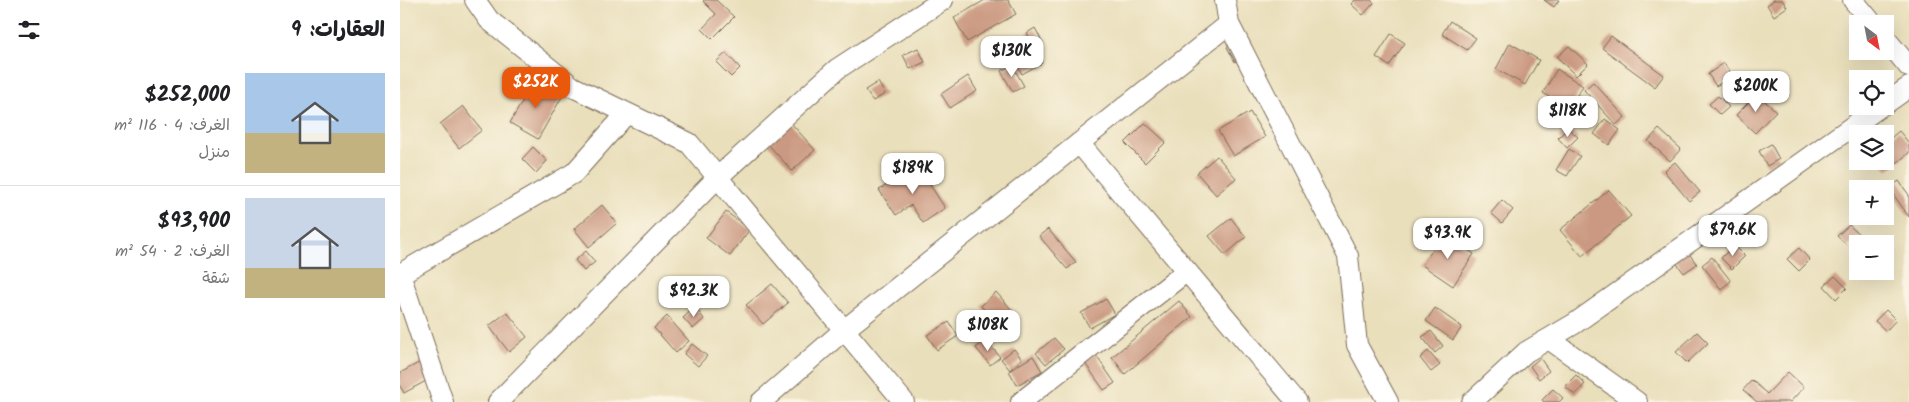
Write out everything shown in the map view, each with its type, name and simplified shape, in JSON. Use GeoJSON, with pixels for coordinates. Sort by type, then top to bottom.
{"type":"FeatureCollection","features":[{"type":"Feature","properties":{"kind":"street"},"geometry":{"type":"LineString","coordinates":[[475,0],[489,20],[573,87],[689,142],[904,402]]}},
{"type":"Feature","properties":{"kind":"street"},"geometry":{"type":"LineString","coordinates":[[498,402],[718,177],[837,69],[943,0]]}},
{"type":"Feature","properties":{"kind":"street"},"geometry":{"type":"LineString","coordinates":[[1225,0],[1229,24],[1348,256],[1357,345],[1382,399]]}},
{"type":"Feature","properties":{"kind":"street"},"geometry":{"type":"LineString","coordinates":[[1853,0],[1866,15]]}},
{"type":"Feature","properties":{"kind":"street"},"geometry":{"type":"LineString","coordinates":[[761,402],[844,330],[1229,24]]}},
{"type":"Feature","properties":{"kind":"street"},"geometry":{"type":"LineString","coordinates":[[1894,49],[1909,67]]}},
{"type":"Feature","properties":{"kind":"street"},"geometry":{"type":"LineString","coordinates":[[1894,98],[1909,87]]}},
{"type":"Feature","properties":{"kind":"street"},"geometry":{"type":"LineString","coordinates":[[443,402],[400,274],[574,173],[627,113]]}},
{"type":"Feature","properties":{"kind":"street"},"geometry":{"type":"LineString","coordinates":[[1472,402],[1526,352],[1582,319],[1868,115]]}},
{"type":"Feature","properties":{"kind":"street"},"geometry":{"type":"LineString","coordinates":[[1079,143],[1297,402]]}},
{"type":"Feature","properties":{"kind":"street"},"geometry":{"type":"LineString","coordinates":[[1020,402],[1187,271]]}},
{"type":"Feature","properties":{"kind":"street"},"geometry":{"type":"LineString","coordinates":[[1548,338],[1638,402]]}},
{"type":"Feature","properties":{"kind":"building"},"geometry":{"type":"Polygon","coordinates":[[[704,0],[716,0],[734,17],[712,39],[702,29],[716,14],[704,0]]]}},
{"type":"Feature","properties":{"kind":"building"},"geometry":{"type":"Polygon","coordinates":[[[985,0],[1008,0],[1016,14],[967,42],[954,18],[985,0]]]}},
{"type":"Feature","properties":{"kind":"building"},"geometry":{"type":"Polygon","coordinates":[[[1355,0],[1371,0],[1374,3],[1363,15],[1351,4],[1355,0]]]}},
{"type":"Feature","properties":{"kind":"building"},"geometry":{"type":"Polygon","coordinates":[[[1544,0],[1559,0],[1554,7],[1544,0]]]}},
{"type":"Feature","properties":{"kind":"building"},"geometry":{"type":"Polygon","coordinates":[[[1774,0],[1782,0],[1787,7],[1774,16],[1767,5],[1774,0]]]}},
{"type":"Feature","properties":{"kind":"building"},"geometry":{"type":"Polygon","coordinates":[[[1450,21],[1476,38],[1467,50],[1442,34],[1450,21]]]}},
{"type":"Feature","properties":{"kind":"building"},"geometry":{"type":"Polygon","coordinates":[[[1035,28],[1043,43],[1012,64],[1005,53],[1028,38],[1034,46],[1027,33],[1035,28]]]}},
{"type":"Feature","properties":{"kind":"building"},"geometry":{"type":"Polygon","coordinates":[[[1391,34],[1405,43],[1389,66],[1376,57],[1391,34]]]}},
{"type":"Feature","properties":{"kind":"building"},"geometry":{"type":"Polygon","coordinates":[[[1611,36],[1664,75],[1655,87],[1602,48],[1611,36]]]}},
{"type":"Feature","properties":{"kind":"building"},"geometry":{"type":"Polygon","coordinates":[[[1238,40],[1246,56],[1235,62],[1227,47],[1238,40]]]}},
{"type":"Feature","properties":{"kind":"building"},"geometry":{"type":"Polygon","coordinates":[[[1510,43],[1539,60],[1525,85],[1496,69],[1510,43]]]}},
{"type":"Feature","properties":{"kind":"building"},"geometry":{"type":"Polygon","coordinates":[[[1569,46],[1588,64],[1576,76],[1557,57],[1569,46]]]}},
{"type":"Feature","properties":{"kind":"building"},"geometry":{"type":"Polygon","coordinates":[[[918,48],[925,62],[910,69],[903,55],[918,48]]]}},
{"type":"Feature","properties":{"kind":"building"},"geometry":{"type":"Polygon","coordinates":[[[1036,52],[1042,63],[1022,74],[1016,63],[1036,52]]]}},
{"type":"Feature","properties":{"kind":"building"},"geometry":{"type":"Polygon","coordinates":[[[726,53],[740,68],[731,77],[716,62],[726,53]]]}},
{"type":"Feature","properties":{"kind":"building"},"geometry":{"type":"Polygon","coordinates":[[[1724,63],[1732,76],[1716,86],[1708,74],[1724,63]]]}},
{"type":"Feature","properties":{"kind":"building"},"geometry":{"type":"Polygon","coordinates":[[[1012,65],[1024,86],[1013,92],[1001,71],[1012,65]]]}},
{"type":"Feature","properties":{"kind":"building"},"geometry":{"type":"Polygon","coordinates":[[[1557,69],[1583,86],[1568,109],[1543,93],[1557,69]]]}},
{"type":"Feature","properties":{"kind":"building"},"geometry":{"type":"Polygon","coordinates":[[[968,76],[977,91],[950,108],[941,94],[968,76]]]}},
{"type":"Feature","properties":{"kind":"building"},"geometry":{"type":"Polygon","coordinates":[[[535,79],[563,95],[538,139],[510,123],[535,79]]]}},
{"type":"Feature","properties":{"kind":"building"},"geometry":{"type":"Polygon","coordinates":[[[878,82],[885,94],[873,101],[865,90],[878,82]]]}},
{"type":"Feature","properties":{"kind":"building"},"geometry":{"type":"Polygon","coordinates":[[[1593,82],[1625,117],[1616,125],[1584,90],[1593,82]]]}},
{"type":"Feature","properties":{"kind":"building"},"geometry":{"type":"Polygon","coordinates":[[[1757,94],[1776,111],[1755,133],[1736,115],[1757,94]]]}},
{"type":"Feature","properties":{"kind":"building"},"geometry":{"type":"Polygon","coordinates":[[[1718,96],[1729,107],[1720,115],[1709,104],[1718,96]]]}},
{"type":"Feature","properties":{"kind":"building"},"geometry":{"type":"Polygon","coordinates":[[[463,106],[482,130],[459,148],[440,124],[463,106]]]}},
{"type":"Feature","properties":{"kind":"building"},"geometry":{"type":"Polygon","coordinates":[[[1250,112],[1265,137],[1233,156],[1218,131],[1250,112]]]}},
{"type":"Feature","properties":{"kind":"building"},"geometry":{"type":"Polygon","coordinates":[[[1605,119],[1620,130],[1609,145],[1594,134],[1605,119]]]}},
{"type":"Feature","properties":{"kind":"building"},"geometry":{"type":"Polygon","coordinates":[[[791,123],[815,150],[792,171],[768,144],[791,123]]]}},
{"type":"Feature","properties":{"kind":"building"},"geometry":{"type":"Polygon","coordinates":[[[1145,123],[1166,142],[1145,163],[1125,143],[1145,123]]]}},
{"type":"Feature","properties":{"kind":"building"},"geometry":{"type":"Polygon","coordinates":[[[1568,128],[1578,137],[1567,148],[1558,138],[1568,128]]]}},
{"type":"Feature","properties":{"kind":"building"},"geometry":{"type":"Polygon","coordinates":[[[1659,129],[1681,149],[1670,161],[1648,141],[1659,129]]]}},
{"type":"Feature","properties":{"kind":"building"},"geometry":{"type":"Polygon","coordinates":[[[1899,131],[1909,143],[1909,153],[1894,165],[1894,135],[1899,131]]]}},
{"type":"Feature","properties":{"kind":"building"},"geometry":{"type":"Polygon","coordinates":[[[1771,144],[1779,159],[1767,166],[1759,151],[1771,144]]]}},
{"type":"Feature","properties":{"kind":"building"},"geometry":{"type":"Polygon","coordinates":[[[533,147],[547,161],[536,173],[522,159],[533,147]]]}},
{"type":"Feature","properties":{"kind":"building"},"geometry":{"type":"Polygon","coordinates":[[[1569,149],[1580,156],[1567,176],[1556,170],[1569,149]]]}},
{"type":"Feature","properties":{"kind":"building"},"geometry":{"type":"Polygon","coordinates":[[[1217,156],[1236,178],[1216,195],[1197,173],[1217,156]]]}},
{"type":"Feature","properties":{"kind":"building"},"geometry":{"type":"Polygon","coordinates":[[[1675,162],[1700,192],[1689,201],[1664,171],[1675,162]]]}},
{"type":"Feature","properties":{"kind":"building"},"geometry":{"type":"Polygon","coordinates":[[[917,165],[945,208],[923,223],[911,205],[896,215],[879,190],[917,165]]]}},
{"type":"Feature","properties":{"kind":"building"},"geometry":{"type":"Polygon","coordinates":[[[1899,181],[1909,195],[1909,217],[1894,195],[1894,184],[1899,181]]]}},
{"type":"Feature","properties":{"kind":"building"},"geometry":{"type":"Polygon","coordinates":[[[1609,190],[1631,216],[1582,256],[1560,230],[1609,190]]]}},
{"type":"Feature","properties":{"kind":"building"},"geometry":{"type":"Polygon","coordinates":[[[1502,200],[1513,210],[1502,223],[1491,213],[1502,200]]]}},
{"type":"Feature","properties":{"kind":"building"},"geometry":{"type":"Polygon","coordinates":[[[602,205],[617,223],[589,247],[574,229],[602,205]]]}},
{"type":"Feature","properties":{"kind":"building"},"geometry":{"type":"Polygon","coordinates":[[[726,212],[750,229],[730,256],[706,238],[726,212]]]}},
{"type":"Feature","properties":{"kind":"building"},"geometry":{"type":"Polygon","coordinates":[[[1231,218],[1246,237],[1225,255],[1209,236],[1231,218]]]}},
{"type":"Feature","properties":{"kind":"building"},"geometry":{"type":"Polygon","coordinates":[[[1849,225],[1860,235],[1849,235],[1848,246],[1837,236],[1849,225]]]}},
{"type":"Feature","properties":{"kind":"building"},"geometry":{"type":"Polygon","coordinates":[[[1048,229],[1076,262],[1067,269],[1039,236],[1048,229]]]}},
{"type":"Feature","properties":{"kind":"building"},"geometry":{"type":"Polygon","coordinates":[[[1444,234],[1474,254],[1453,286],[1422,265],[1444,234]]]}},
{"type":"Feature","properties":{"kind":"building"},"geometry":{"type":"Polygon","coordinates":[[[1734,245],[1745,256],[1732,269],[1721,258],[1734,245]]]}},
{"type":"Feature","properties":{"kind":"building"},"geometry":{"type":"Polygon","coordinates":[[[1799,248],[1810,260],[1799,271],[1787,259],[1799,248]]]}},
{"type":"Feature","properties":{"kind":"building"},"geometry":{"type":"Polygon","coordinates":[[[1686,250],[1697,264],[1684,273],[1674,260],[1686,250]]]}},
{"type":"Feature","properties":{"kind":"building"},"geometry":{"type":"Polygon","coordinates":[[[586,251],[595,262],[584,271],[575,260],[586,251]]]}},
{"type":"Feature","properties":{"kind":"building"},"geometry":{"type":"Polygon","coordinates":[[[1712,257],[1731,281],[1721,289],[1702,265],[1712,257]]]}},
{"type":"Feature","properties":{"kind":"building"},"geometry":{"type":"Polygon","coordinates":[[[1835,276],[1847,288],[1836,299],[1824,286],[1835,276]]]}},
{"type":"Feature","properties":{"kind":"building"},"geometry":{"type":"Polygon","coordinates":[[[772,284],[788,303],[763,324],[746,305],[772,284]]]}},
{"type":"Feature","properties":{"kind":"building"},"geometry":{"type":"Polygon","coordinates":[[[996,292],[1020,319],[1004,333],[981,306],[996,292]]]}},
{"type":"Feature","properties":{"kind":"building"},"geometry":{"type":"Polygon","coordinates":[[[1106,299],[1115,314],[1090,328],[1081,313],[1106,299]]]}},
{"type":"Feature","properties":{"kind":"building"},"geometry":{"type":"Polygon","coordinates":[[[1179,301],[1192,317],[1125,374],[1112,357],[1179,301]]]}},
{"type":"Feature","properties":{"kind":"building"},"geometry":{"type":"Polygon","coordinates":[[[695,307],[704,319],[693,329],[683,318],[695,307]]]}},
{"type":"Feature","properties":{"kind":"building"},"geometry":{"type":"Polygon","coordinates":[[[1435,308],[1462,327],[1453,340],[1426,321],[1435,308]]]}},
{"type":"Feature","properties":{"kind":"building"},"geometry":{"type":"Polygon","coordinates":[[[1886,310],[1896,320],[1886,331],[1875,321],[1886,310]]]}},
{"type":"Feature","properties":{"kind":"building"},"geometry":{"type":"Polygon","coordinates":[[[507,312],[527,337],[509,352],[489,326],[507,312]]]}},
{"type":"Feature","properties":{"kind":"building"},"geometry":{"type":"Polygon","coordinates":[[[667,316],[689,341],[676,353],[654,328],[667,316]]]}},
{"type":"Feature","properties":{"kind":"building"},"geometry":{"type":"Polygon","coordinates":[[[949,322],[958,336],[937,350],[927,335],[949,322]]]}},
{"type":"Feature","properties":{"kind":"building"},"geometry":{"type":"Polygon","coordinates":[[[1431,331],[1443,346],[1435,353],[1422,337],[1431,331]]]}},
{"type":"Feature","properties":{"kind":"building"},"geometry":{"type":"Polygon","coordinates":[[[1697,332],[1708,343],[1687,363],[1676,352],[1697,332]]]}},
{"type":"Feature","properties":{"kind":"building"},"geometry":{"type":"Polygon","coordinates":[[[1054,338],[1064,349],[1046,364],[1036,353],[1054,338]]]}},
{"type":"Feature","properties":{"kind":"building"},"geometry":{"type":"Polygon","coordinates":[[[986,340],[1000,357],[990,365],[976,348],[986,340]]]}},
{"type":"Feature","properties":{"kind":"building"},"geometry":{"type":"Polygon","coordinates":[[[692,344],[707,356],[698,366],[684,354],[692,344]]]}},
{"type":"Feature","properties":{"kind":"building"},"geometry":{"type":"Polygon","coordinates":[[[1014,349],[1022,359],[1010,370],[1001,359],[1014,349]]]}},
{"type":"Feature","properties":{"kind":"building"},"geometry":{"type":"Polygon","coordinates":[[[1428,351],[1440,365],[1431,372],[1420,358],[1428,351]]]}},
{"type":"Feature","properties":{"kind":"building"},"geometry":{"type":"Polygon","coordinates":[[[1095,354],[1115,383],[1104,390],[1084,362],[1095,354]]]}},
{"type":"Feature","properties":{"kind":"building"},"geometry":{"type":"Polygon","coordinates":[[[1033,356],[1042,371],[1017,385],[1009,371],[1033,356]]]}},
{"type":"Feature","properties":{"kind":"building"},"geometry":{"type":"Polygon","coordinates":[[[1540,358],[1549,371],[1539,379],[1530,366],[1540,358]]]}},
{"type":"Feature","properties":{"kind":"building"},"geometry":{"type":"Polygon","coordinates":[[[426,359],[435,376],[404,393],[400,386],[400,373],[426,359]]]}},
{"type":"Feature","properties":{"kind":"building"},"geometry":{"type":"Polygon","coordinates":[[[1788,372],[1804,387],[1790,402],[1757,402],[1743,390],[1752,380],[1767,394],[1788,372]]]}},
{"type":"Feature","properties":{"kind":"building"},"geometry":{"type":"Polygon","coordinates":[[[1576,375],[1585,384],[1575,395],[1565,386],[1576,375]]]}},
{"type":"Feature","properties":{"kind":"building"},"geometry":{"type":"Polygon","coordinates":[[[1553,389],[1563,398],[1559,402],[1544,402],[1542,400],[1553,389]]]}}]}
